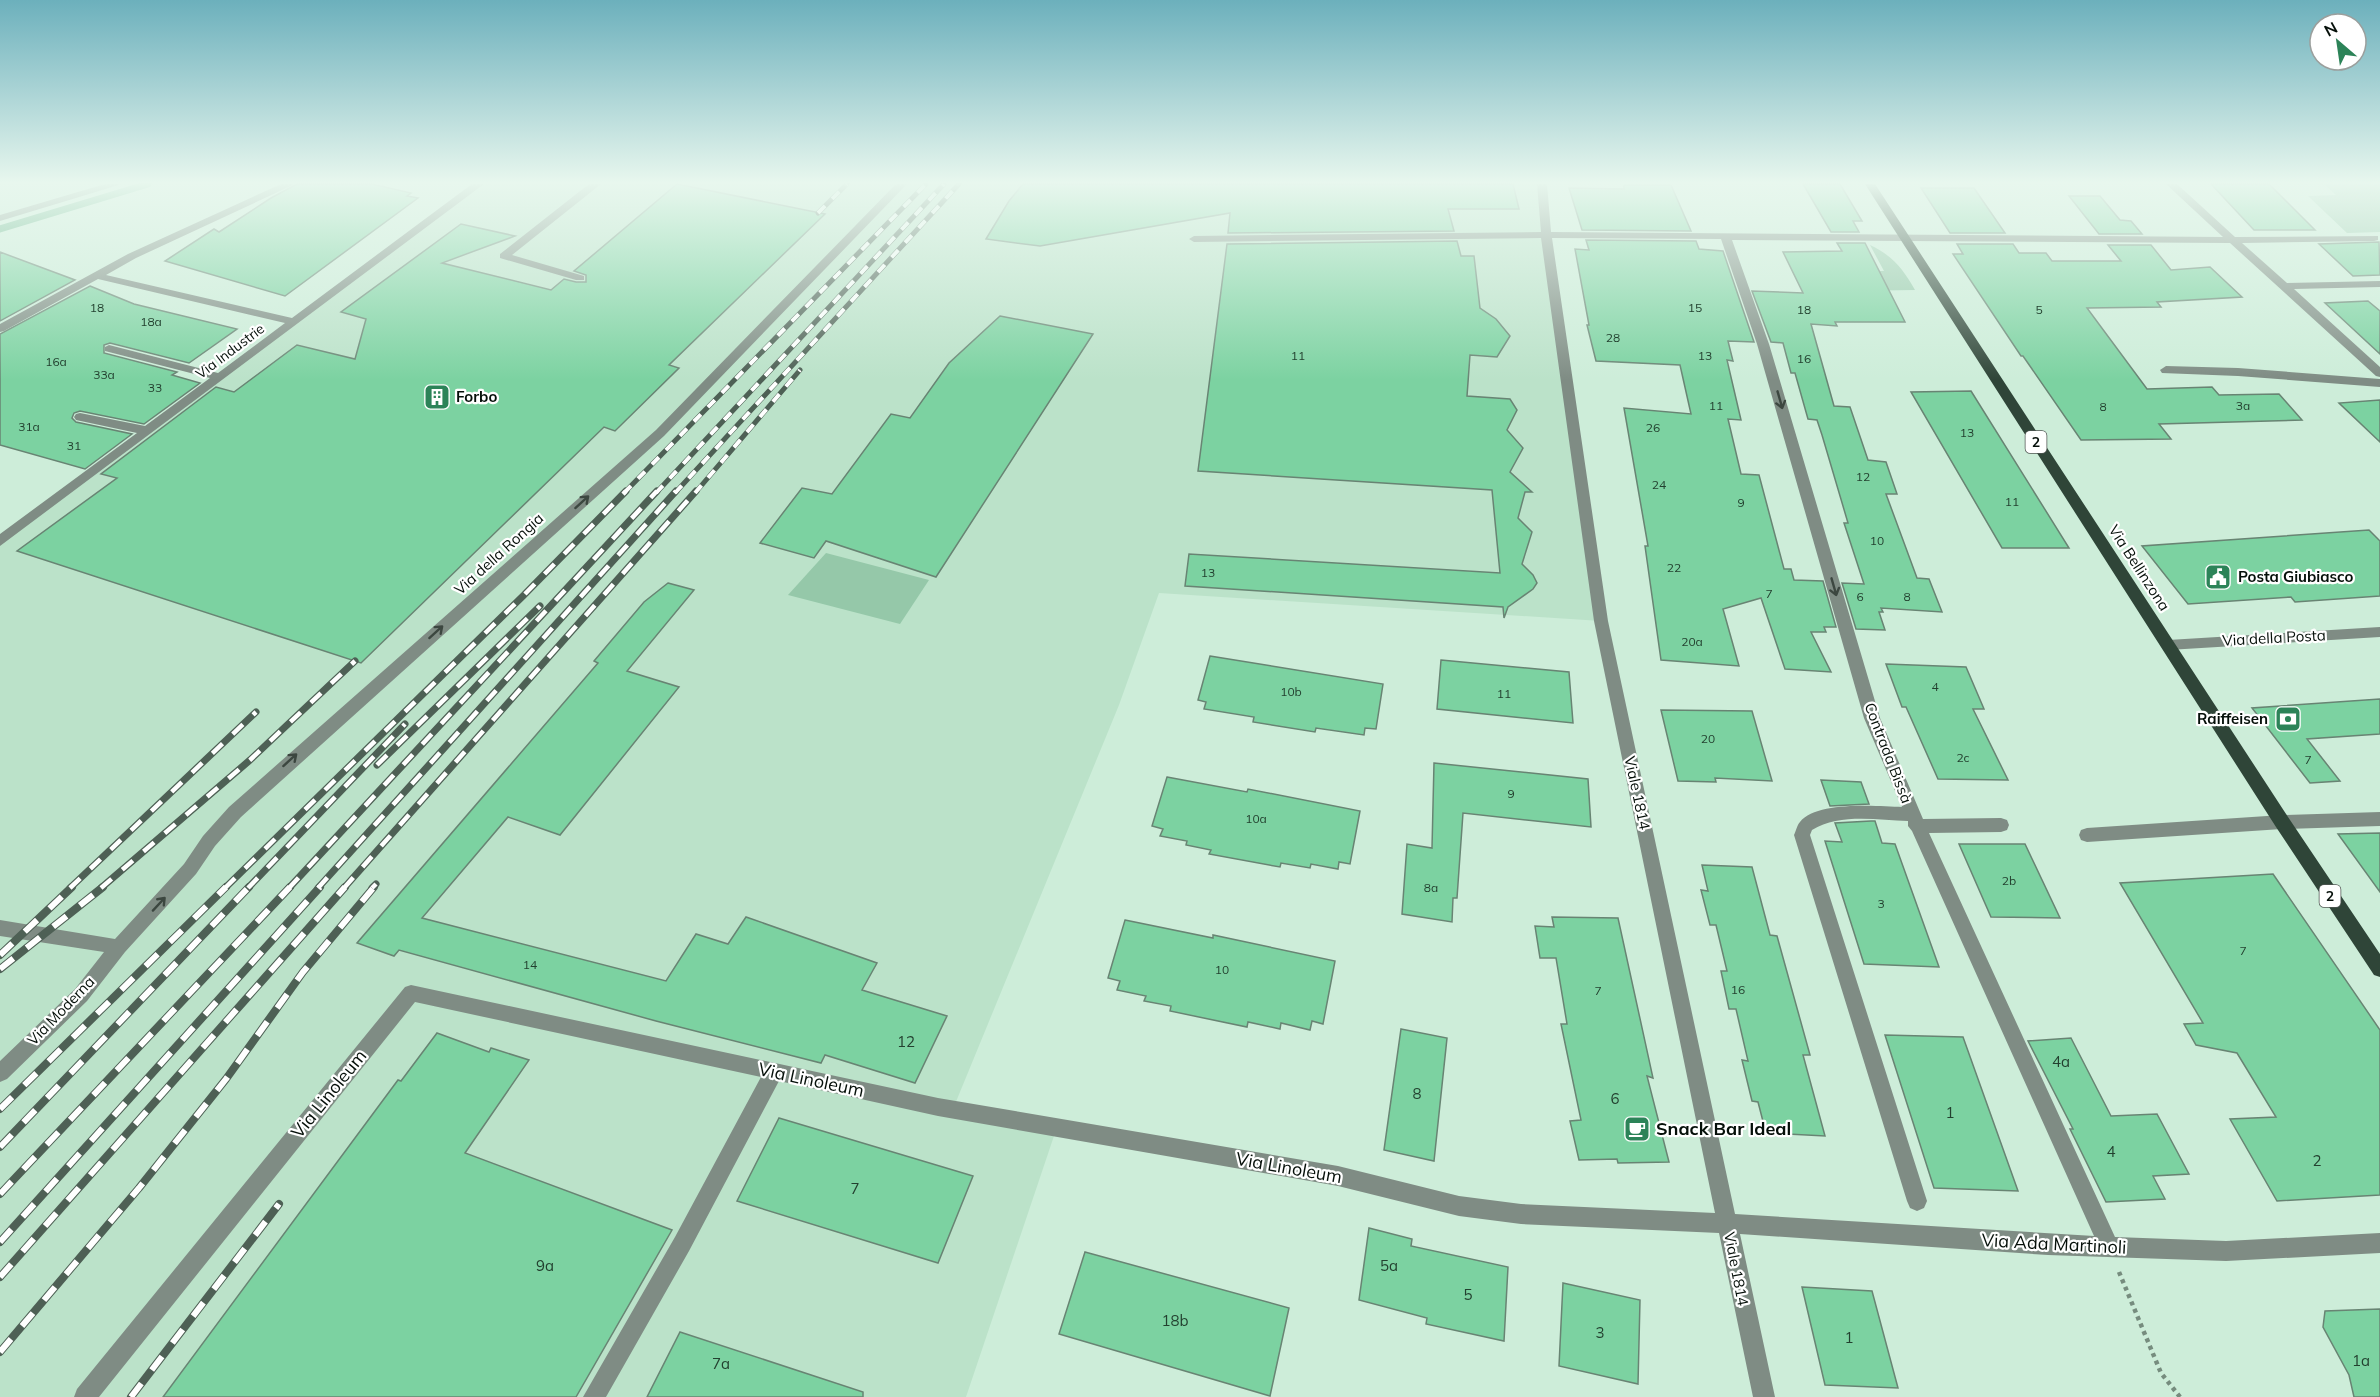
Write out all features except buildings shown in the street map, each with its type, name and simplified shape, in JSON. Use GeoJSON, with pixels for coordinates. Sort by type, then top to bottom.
{"type":"FeatureCollection","features":[{"type":"Feature","properties":{"kind":"main road","name":"Via Bellinzona"},"geometry":{"type":"LineString","coordinates":[[1912,249],[2282,822],[2380,969]]}},
{"type":"Feature","properties":{"kind":"street"},"geometry":{"type":"LineString","coordinates":[[0,329],[147,249]]}},
{"type":"Feature","properties":{"kind":"street","name":"Via Industrie"},"geometry":{"type":"LineString","coordinates":[[0,542],[392,249]]}},
{"type":"Feature","properties":{"kind":"street"},"geometry":{"type":"LineString","coordinates":[[513,249],[504,256],[580,278]]}},
{"type":"Feature","properties":{"kind":"street","name":"Via della Rongia"},"geometry":{"type":"LineString","coordinates":[[119,946],[189,869],[209,841],[235,812],[660,433],[839,249]]}},
{"type":"Feature","properties":{"kind":"street","name":"Viale 1814"},"geometry":{"type":"LineString","coordinates":[[1548,249],[1602,621],[1764,1397]]}},
{"type":"Feature","properties":{"kind":"street","name":"Contrada Bissà"},"geometry":{"type":"LineString","coordinates":[[1730,249],[1763,344],[1872,718],[1914,820],[2109,1247]]}},
{"type":"Feature","properties":{"kind":"street"},"geometry":{"type":"LineString","coordinates":[[2244,249],[2380,372]]}},
{"type":"Feature","properties":{"kind":"street"},"geometry":{"type":"LineString","coordinates":[[97,276],[294,322]]}},
{"type":"Feature","properties":{"kind":"street"},"geometry":{"type":"LineString","coordinates":[[2284,286],[2380,284]]}},
{"type":"Feature","properties":{"kind":"street"},"geometry":{"type":"LineString","coordinates":[[109,349],[220,377]]}},
{"type":"Feature","properties":{"kind":"street"},"geometry":{"type":"LineString","coordinates":[[2166,370],[2238,372],[2380,383]]}},
{"type":"Feature","properties":{"kind":"street"},"geometry":{"type":"LineString","coordinates":[[80,417],[148,431]]}},
{"type":"Feature","properties":{"kind":"street","name":"Via della Posta"},"geometry":{"type":"LineString","coordinates":[[2168,645],[2380,632]]}},
{"type":"Feature","properties":{"kind":"street"},"geometry":{"type":"LineString","coordinates":[[1917,1201],[1802,835],[1802,828],[1808,822],[1828,814],[2001,825]]}},
{"type":"Feature","properties":{"kind":"street"},"geometry":{"type":"LineString","coordinates":[[2087,835],[2282,822],[2380,819]]}},
{"type":"Feature","properties":{"kind":"street"},"geometry":{"type":"LineString","coordinates":[[0,928],[119,946]]}},
{"type":"Feature","properties":{"kind":"street","name":"Via Moderna"},"geometry":{"type":"LineString","coordinates":[[0,1073],[81,995],[119,946]]}},
{"type":"Feature","properties":{"kind":"street","name":"Via Linoleum"},"geometry":{"type":"LineString","coordinates":[[84,1397],[411,993],[938,1107],[1338,1176],[1459,1206],[1521,1214],[1728,1225]]}},
{"type":"Feature","properties":{"kind":"street"},"geometry":{"type":"LineString","coordinates":[[594,1397],[682,1244],[774,1072]]}},
{"type":"Feature","properties":{"kind":"street","name":"Via Ada Martinoli"},"geometry":{"type":"LineString","coordinates":[[1728,1225],[1812,1227],[2048,1245],[2226,1251],[2380,1243]]}},
{"type":"Feature","properties":{"kind":"path"},"geometry":{"type":"LineString","coordinates":[[2109,1247],[2161,1373],[2180,1397]]}},
{"type":"Feature","properties":{"kind":"shaded area"},"geometry":{"type":"Polygon","coordinates":[[[392,249],[1551,249],[1601,621],[1159,593],[1119,705],[953,1109],[1057,1127],[966,1397],[0,1397],[0,541],[392,249]]]}},
{"type":"Feature","properties":{"kind":"shaded area"},"geometry":{"type":"Polygon","coordinates":[[[1872,249],[1877,249],[1897,264],[1915,290],[1845,291],[1820,271],[1884,271],[1872,249]]]}},
{"type":"Feature","properties":{"kind":"shaded area"},"geometry":{"type":"Polygon","coordinates":[[[826,553],[929,580],[900,624],[788,595],[826,553]]]}},
{"type":"Feature","properties":{"kind":"railway"},"geometry":{"type":"LineString","coordinates":[[624,493],[862,249]]}},
{"type":"Feature","properties":{"kind":"railway"},"geometry":{"type":"LineString","coordinates":[[656,493],[883,249]]}},
{"type":"Feature","properties":{"kind":"railway"},"geometry":{"type":"LineString","coordinates":[[675,493],[899,249]]}},
{"type":"Feature","properties":{"kind":"railway"},"geometry":{"type":"LineString","coordinates":[[695,493],[800,370]]}},
{"type":"Feature","properties":{"kind":"railway"},"geometry":{"type":"LineString","coordinates":[[225,888],[523,596],[626,491]]}},
{"type":"Feature","properties":{"kind":"railway"},"geometry":{"type":"LineString","coordinates":[[289,888],[657,491]]}},
{"type":"Feature","properties":{"kind":"railway"},"geometry":{"type":"LineString","coordinates":[[318,888],[676,491]]}},
{"type":"Feature","properties":{"kind":"railway"},"geometry":{"type":"LineString","coordinates":[[344,888],[696,491]]}},
{"type":"Feature","properties":{"kind":"railway"},"geometry":{"type":"LineString","coordinates":[[377,765],[540,606]]}},
{"type":"Feature","properties":{"kind":"railway"},"geometry":{"type":"LineString","coordinates":[[101,888],[250,760],[355,661]]}},
{"type":"Feature","properties":{"kind":"railway"},"geometry":{"type":"LineString","coordinates":[[70,888],[256,712]]}},
{"type":"Feature","properties":{"kind":"railway"},"geometry":{"type":"LineString","coordinates":[[248,888],[405,724]]}},
{"type":"Feature","properties":{"kind":"railway"},"geometry":{"type":"LineString","coordinates":[[372,888],[376,884]]}},
{"type":"Feature","properties":{"kind":"railway"},"geometry":{"type":"LineString","coordinates":[[0,955],[72,887]]}},
{"type":"Feature","properties":{"kind":"railway"},"geometry":{"type":"LineString","coordinates":[[0,969],[103,887]]}},
{"type":"Feature","properties":{"kind":"railway"},"geometry":{"type":"LineString","coordinates":[[0,1109],[226,887]]}},
{"type":"Feature","properties":{"kind":"railway"},"geometry":{"type":"LineString","coordinates":[[0,1147],[249,887]]}},
{"type":"Feature","properties":{"kind":"railway"},"geometry":{"type":"LineString","coordinates":[[0,1194],[290,887]]}},
{"type":"Feature","properties":{"kind":"railway"},"geometry":{"type":"LineString","coordinates":[[0,1242],[320,887]]}},
{"type":"Feature","properties":{"kind":"railway"},"geometry":{"type":"LineString","coordinates":[[0,1277],[345,887]]}},
{"type":"Feature","properties":{"kind":"railway"},"geometry":{"type":"LineString","coordinates":[[0,1352],[139,1188],[226,1079],[303,972],[374,887]]}},
{"type":"Feature","properties":{"kind":"railway"},"geometry":{"type":"LineString","coordinates":[[131,1397],[279,1204]]}},
{"type":"Feature","properties":{"kind":"place","name":"Forbo"},"geometry":{"type":"Point","coordinates":[437,397]}},
{"type":"Feature","properties":{"kind":"place","name":"Posta Giubiasco"},"geometry":{"type":"Point","coordinates":[2218,577]}},
{"type":"Feature","properties":{"kind":"place","name":"Raiffeisen"},"geometry":{"type":"Point","coordinates":[2288,719]}},
{"type":"Feature","properties":{"kind":"place","name":"Snack Bar Ideal"},"geometry":{"type":"Point","coordinates":[1637,1129]}}]}
